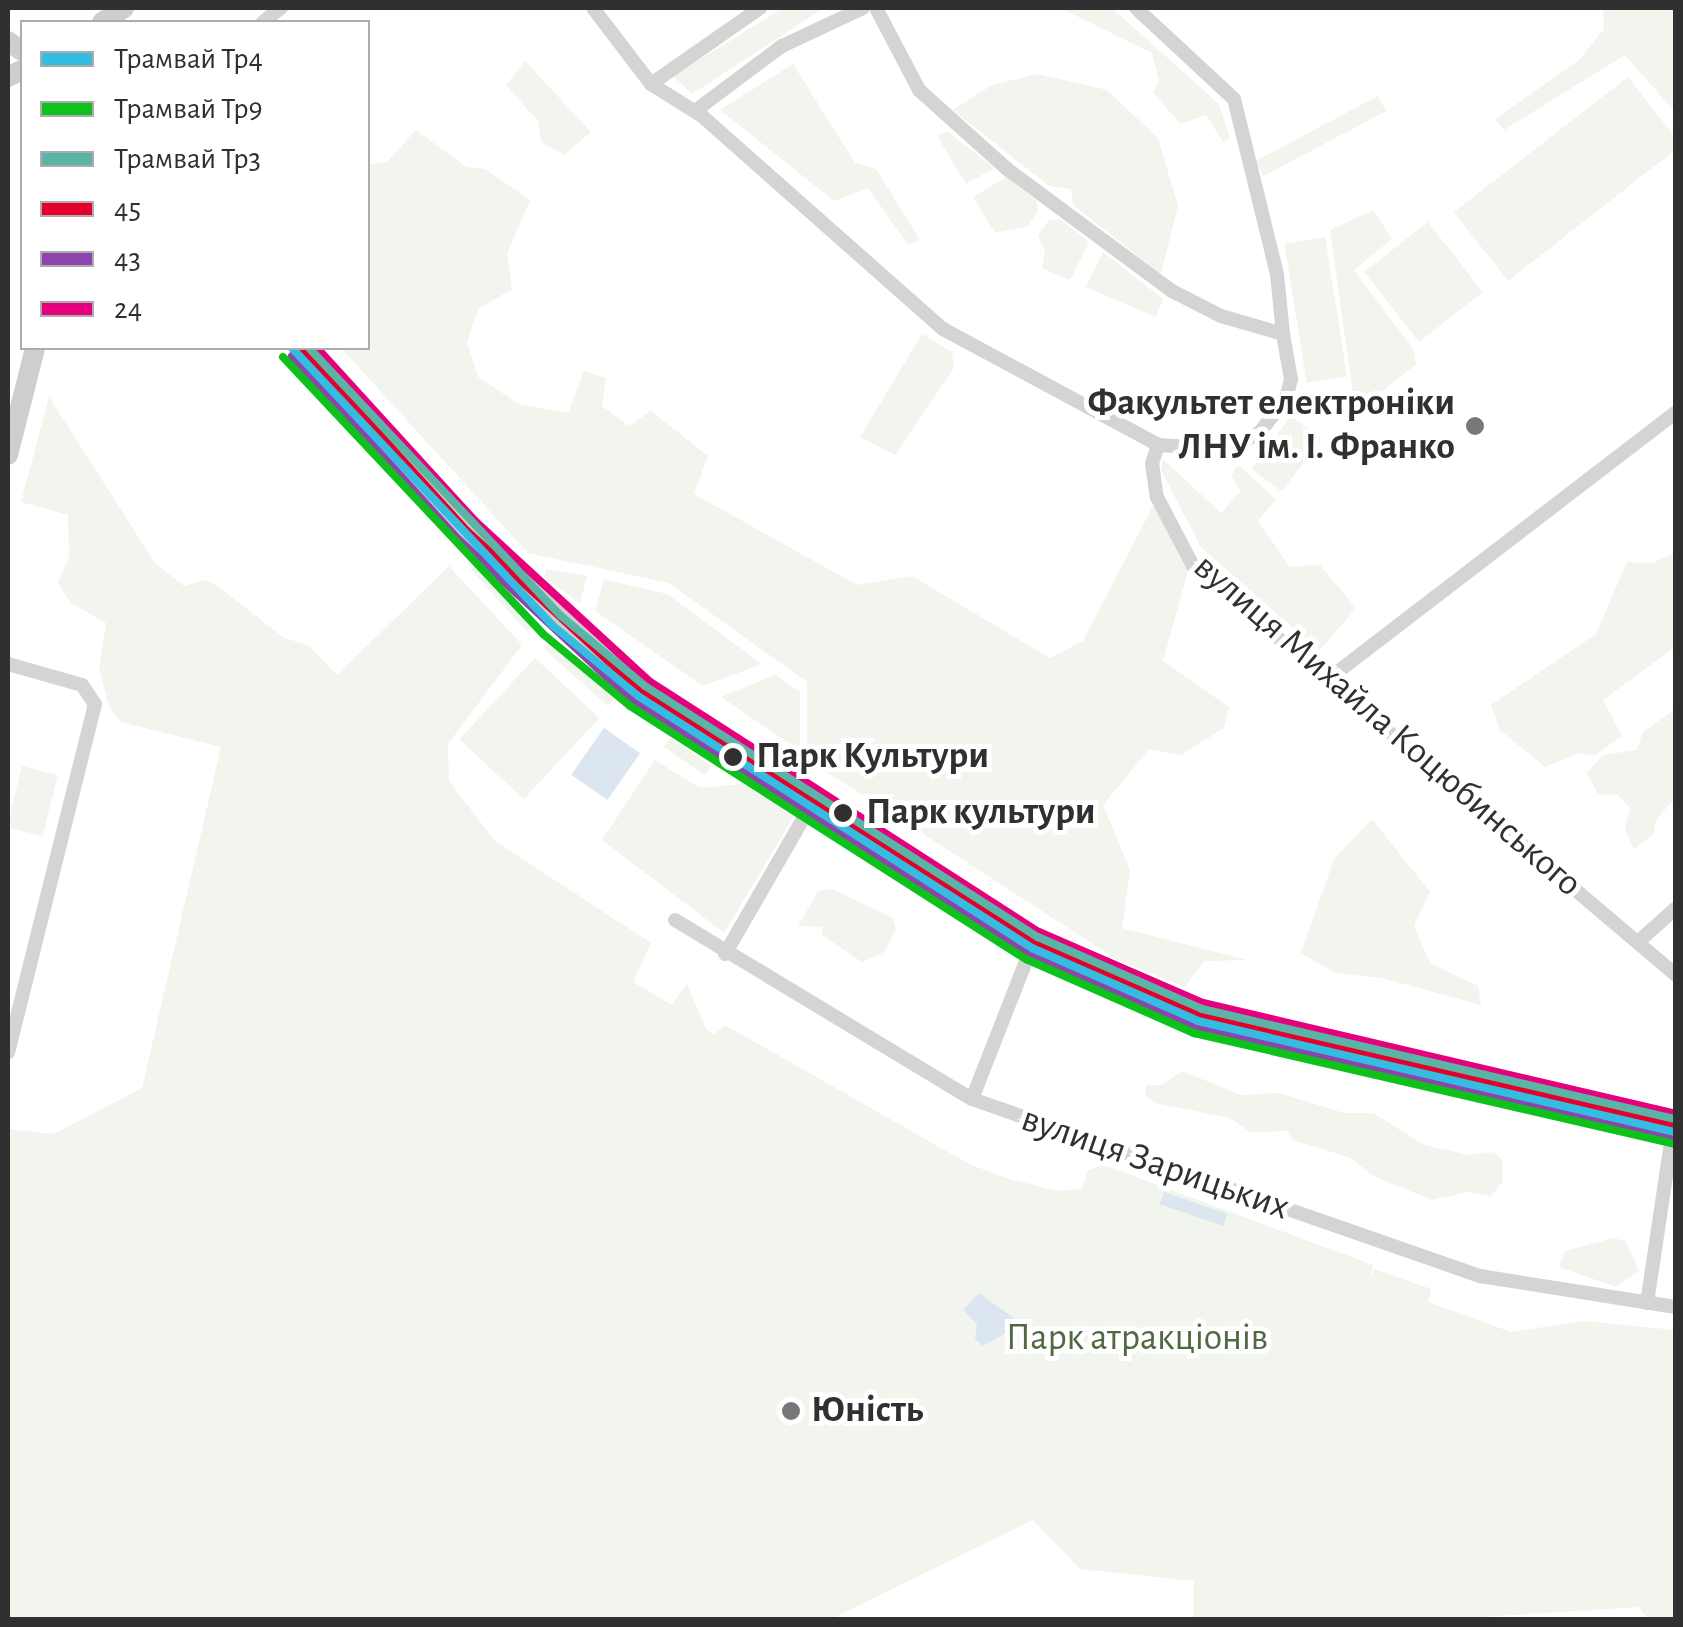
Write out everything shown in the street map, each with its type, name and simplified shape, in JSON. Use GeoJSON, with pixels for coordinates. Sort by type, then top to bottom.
{"type":"FeatureCollection","features":[{"type":"Feature","properties":{"kind":"main road"},"geometry":{"type":"LineString","coordinates":[[8,455],[34,350]]}},
{"type":"Feature","properties":{"kind":"main road"},"geometry":{"type":"LineString","coordinates":[[303,350],[556,619],[641,691],[1033,943],[1199,1015],[1674,1127]]}},
{"type":"Feature","properties":{"kind":"street"},"geometry":{"type":"LineString","coordinates":[[592,8],[650,84],[695,111],[942,329],[1158,445],[1229,450],[1259,432],[1286,399],[1291,380],[1277,274],[1234,99],[1136,8]]}},
{"type":"Feature","properties":{"kind":"street"},"geometry":{"type":"LineString","coordinates":[[650,84],[760,8]]}},
{"type":"Feature","properties":{"kind":"street"},"geometry":{"type":"LineString","coordinates":[[695,111],[782,46],[863,8]]}},
{"type":"Feature","properties":{"kind":"street"},"geometry":{"type":"LineString","coordinates":[[876,8],[918,90],[1006,168],[1172,291],[1221,316],[1283,334]]}},
{"type":"Feature","properties":{"kind":"street"},"geometry":{"type":"LineString","coordinates":[[1327,680],[1676,412]]}},
{"type":"Feature","properties":{"kind":"street","name":"вулиця Михайла Коцюбинського"},"geometry":{"type":"LineString","coordinates":[[1158,445],[1152,463],[1158,497],[1193,566],[1676,975]]}},
{"type":"Feature","properties":{"kind":"street"},"geometry":{"type":"LineString","coordinates":[[8,664],[82,685],[95,704],[8,1052]]}},
{"type":"Feature","properties":{"kind":"street"},"geometry":{"type":"LineString","coordinates":[[724,954],[814,800]]}},
{"type":"Feature","properties":{"kind":"street"},"geometry":{"type":"LineString","coordinates":[[1638,942],[1676,908]]}},
{"type":"Feature","properties":{"kind":"street","name":"вулиця Зарицьких"},"geometry":{"type":"LineString","coordinates":[[675,920],[724,954],[972,1099],[1480,1276],[1676,1308]]}},
{"type":"Feature","properties":{"kind":"street"},"geometry":{"type":"LineString","coordinates":[[972,1099],[1033,943]]}},
{"type":"Feature","properties":{"kind":"street"},"geometry":{"type":"LineString","coordinates":[[1647,1303],[1674,1127]]}},
{"type":"Feature","properties":{"kind":"green space"},"geometry":{"type":"Polygon","coordinates":[[[783,8],[824,8],[692,94],[673,76],[783,8]]]}},
{"type":"Feature","properties":{"kind":"green space"},"geometry":{"type":"Polygon","coordinates":[[[1060,8],[1113,9],[1219,104],[1230,138],[1223,142],[1206,115],[1181,124],[1153,93],[1159,80],[1152,53],[1060,8]]]}},
{"type":"Feature","properties":{"kind":"green space"},"geometry":{"type":"Polygon","coordinates":[[[1603,8],[1675,8],[1675,112],[1625,55],[1504,130],[1495,119],[1579,60],[1604,29],[1603,8]]]}},
{"type":"Feature","properties":{"kind":"green space"},"geometry":{"type":"Polygon","coordinates":[[[525,61],[591,132],[564,155],[541,142],[538,121],[506,85],[525,61]]]}},
{"type":"Feature","properties":{"kind":"green space"},"geometry":{"type":"Polygon","coordinates":[[[793,64],[855,163],[876,169],[920,240],[908,245],[868,188],[834,201],[720,110],[793,64]]]}},
{"type":"Feature","properties":{"kind":"green space"},"geometry":{"type":"Polygon","coordinates":[[[1038,74],[1107,90],[1158,138],[1178,206],[1161,274],[1073,205],[1071,189],[1049,186],[953,110],[992,85],[1038,74]]]}},
{"type":"Feature","properties":{"kind":"green space"},"geometry":{"type":"Polygon","coordinates":[[[1628,77],[1675,137],[1675,150],[1508,281],[1454,212],[1628,77]]]}},
{"type":"Feature","properties":{"kind":"green space"},"geometry":{"type":"Polygon","coordinates":[[[1378,96],[1386,111],[1263,176],[1255,161],[1378,96]]]}},
{"type":"Feature","properties":{"kind":"green space"},"geometry":{"type":"Polygon","coordinates":[[[416,130],[466,167],[485,169],[530,200],[507,253],[512,289],[478,309],[467,342],[478,377],[519,404],[568,413],[584,371],[606,378],[602,406],[629,426],[651,411],[708,456],[694,494],[857,585],[912,576],[1050,658],[1083,641],[1155,502],[1188,571],[1163,661],[1229,707],[1224,728],[1181,755],[1149,749],[1103,805],[1130,870],[1122,928],[1247,960],[1204,961],[1185,987],[1119,961],[807,759],[807,682],[669,583],[528,553],[343,350],[370,350],[370,165],[388,161],[416,130]]]}},
{"type":"Feature","properties":{"kind":"green space"},"geometry":{"type":"Polygon","coordinates":[[[947,131],[994,168],[966,184],[937,136],[947,131]]]}},
{"type":"Feature","properties":{"kind":"green space"},"geometry":{"type":"Polygon","coordinates":[[[1006,177],[1037,201],[1038,212],[1027,227],[995,233],[973,197],[1006,177]]]}},
{"type":"Feature","properties":{"kind":"green space"},"geometry":{"type":"Polygon","coordinates":[[[1373,210],[1392,239],[1354,270],[1414,350],[1416,364],[1365,405],[1353,394],[1330,230],[1373,210]]]}},
{"type":"Feature","properties":{"kind":"green space"},"geometry":{"type":"Polygon","coordinates":[[[1060,219],[1089,242],[1070,280],[1042,268],[1045,251],[1038,235],[1049,220],[1060,219]]]}},
{"type":"Feature","properties":{"kind":"green space"},"geometry":{"type":"Polygon","coordinates":[[[1428,222],[1483,292],[1419,342],[1364,272],[1428,222]]]}},
{"type":"Feature","properties":{"kind":"green space"},"geometry":{"type":"Polygon","coordinates":[[[1325,237],[1347,376],[1307,383],[1285,243],[1325,237]]]}},
{"type":"Feature","properties":{"kind":"green space"},"geometry":{"type":"Polygon","coordinates":[[[1103,252],[1163,299],[1156,317],[1086,287],[1103,252]]]}},
{"type":"Feature","properties":{"kind":"green space"},"geometry":{"type":"Polygon","coordinates":[[[922,334],[952,352],[954,368],[895,455],[860,437],[922,334]]]}},
{"type":"Feature","properties":{"kind":"green space","name":"Парк атракціонів"},"geometry":{"type":"Polygon","coordinates":[[[49,397],[155,563],[184,586],[204,580],[218,586],[284,638],[308,645],[337,675],[449,566],[522,645],[448,744],[449,781],[495,841],[651,943],[633,982],[672,1005],[687,983],[706,1029],[714,1034],[725,1025],[969,1164],[1006,1178],[1057,1191],[1082,1189],[1088,1170],[1104,1165],[1373,1265],[1369,1281],[1374,1269],[1431,1289],[1428,1302],[1511,1332],[1584,1321],[1675,1330],[1675,1619],[1648,1619],[1639,1607],[1435,1620],[1193,1619],[1194,1581],[1080,1569],[1033,1520],[831,1619],[8,1620],[8,1129],[54,1134],[142,1088],[221,747],[121,722],[109,706],[99,669],[106,623],[71,603],[58,583],[69,557],[68,515],[21,502],[49,397]]]}},
{"type":"Feature","properties":{"kind":"green space"},"geometry":{"type":"Polygon","coordinates":[[[1291,416],[1321,439],[1282,492],[1251,469],[1291,416]]]}},
{"type":"Feature","properties":{"kind":"green space"},"geometry":{"type":"Polygon","coordinates":[[[1163,459],[1221,513],[1241,491],[1231,475],[1238,465],[1276,499],[1258,521],[1290,567],[1320,565],[1356,608],[1319,651],[1201,547],[1161,470],[1163,459]]]}},
{"type":"Feature","properties":{"kind":"green space"},"geometry":{"type":"Polygon","coordinates":[[[1675,552],[1675,647],[1603,700],[1622,736],[1594,756],[1580,753],[1545,767],[1500,730],[1491,705],[1596,634],[1627,562],[1653,563],[1675,552]]]}},
{"type":"Feature","properties":{"kind":"green space"},"geometry":{"type":"Polygon","coordinates":[[[479,562],[535,624],[527,632],[471,569],[479,562]]]}},
{"type":"Feature","properties":{"kind":"green space"},"geometry":{"type":"Polygon","coordinates":[[[546,569],[587,576],[580,603],[544,577],[546,569]]]}},
{"type":"Feature","properties":{"kind":"green space"},"geometry":{"type":"Polygon","coordinates":[[[604,579],[667,594],[762,664],[703,686],[595,611],[604,579]]]}},
{"type":"Feature","properties":{"kind":"green space"},"geometry":{"type":"Polygon","coordinates":[[[552,641],[615,698],[608,706],[545,649],[552,641]]]}},
{"type":"Feature","properties":{"kind":"green space"},"geometry":{"type":"Polygon","coordinates":[[[535,658],[599,718],[524,799],[459,739],[535,658]]]}},
{"type":"Feature","properties":{"kind":"green space"},"geometry":{"type":"Polygon","coordinates":[[[776,675],[800,692],[800,751],[721,697],[776,675]]]}},
{"type":"Feature","properties":{"kind":"green space"},"geometry":{"type":"Polygon","coordinates":[[[1675,709],[1675,798],[1656,820],[1653,835],[1634,849],[1625,829],[1630,808],[1618,795],[1598,794],[1587,773],[1603,755],[1637,750],[1643,732],[1675,709]]]}},
{"type":"Feature","properties":{"kind":"green space"},"geometry":{"type":"Polygon","coordinates":[[[670,738],[711,766],[705,775],[664,747],[670,738]]]}},
{"type":"Feature","properties":{"kind":"green space"},"geometry":{"type":"Polygon","coordinates":[[[655,760],[700,788],[742,784],[794,816],[724,933],[602,840],[655,760]]]}},
{"type":"Feature","properties":{"kind":"green space"},"geometry":{"type":"Polygon","coordinates":[[[22,766],[58,775],[43,836],[8,827],[22,766]]]}},
{"type":"Feature","properties":{"kind":"green space"},"geometry":{"type":"Polygon","coordinates":[[[1372,819],[1430,892],[1414,925],[1430,963],[1478,986],[1481,1005],[1382,978],[1335,973],[1301,953],[1334,859],[1372,819]]]}},
{"type":"Feature","properties":{"kind":"green space"},"geometry":{"type":"Polygon","coordinates":[[[832,889],[893,918],[896,930],[884,952],[862,962],[822,935],[822,927],[798,926],[818,891],[832,889]]]}},
{"type":"Feature","properties":{"kind":"green space"},"geometry":{"type":"Polygon","coordinates":[[[1182,1071],[1241,1095],[1279,1093],[1344,1113],[1373,1113],[1424,1145],[1469,1155],[1493,1152],[1502,1159],[1503,1181],[1491,1196],[1468,1192],[1432,1200],[1373,1176],[1351,1158],[1293,1140],[1287,1131],[1250,1132],[1230,1118],[1155,1103],[1145,1095],[1146,1085],[1161,1085],[1182,1071]]]}},
{"type":"Feature","properties":{"kind":"green space"},"geometry":{"type":"Polygon","coordinates":[[[1613,1238],[1626,1241],[1639,1271],[1616,1287],[1559,1267],[1565,1251],[1613,1238]]]}},
{"type":"Feature","properties":{"kind":"shaded area"},"geometry":{"type":"Polygon","coordinates":[[[604,728],[640,753],[607,800],[571,775],[604,728]]]}},
{"type":"Feature","properties":{"kind":"shaded area"},"geometry":{"type":"Polygon","coordinates":[[[1164,1192],[1227,1214],[1223,1226],[1160,1204],[1164,1192]]]}},
{"type":"Feature","properties":{"kind":"shaded area"},"geometry":{"type":"Polygon","coordinates":[[[979,1293],[1022,1324],[983,1346],[975,1339],[977,1324],[963,1310],[979,1293]]]}},
{"type":"Feature","properties":{"kind":"tram line","name":"Тр4"},"geometry":{"type":"LineString","coordinates":[[294,350],[552,625],[638,696],[1032,948],[1198,1021],[1676,1132]]}},
{"type":"Feature","properties":{"kind":"tram line","name":"Тр3"},"geometry":{"type":"LineString","coordinates":[[311,350],[561,616],[645,686],[1038,937],[1202,1009],[1676,1119]]}},
{"type":"Feature","properties":{"kind":"tram line","name":"Тр9"},"geometry":{"type":"LineString","coordinates":[[283,357],[543,634],[630,706],[1026,959],[1194,1033],[1673,1144]]}},
{"type":"Feature","properties":{"kind":"transit line","name":"45"},"geometry":{"type":"LineString","coordinates":[[303,350],[467,531],[641,691],[1033,943],[1199,1015],[1676,1127]]}},
{"type":"Feature","properties":{"kind":"transit line","name":"24"},"geometry":{"type":"LineString","coordinates":[[319,350],[476,522],[649,681],[1039,932],[1203,1003],[1676,1114]]}},
{"type":"Feature","properties":{"kind":"transit line","name":"43"},"geometry":{"type":"LineString","coordinates":[[292,356],[458,539],[633,701],[1027,954],[1195,1027],[1673,1139]]}},
{"type":"Feature","properties":{"kind":"place","name":"Факультет електроніки ЛНУ ім. І. Франко"},"geometry":{"type":"Point","coordinates":[1475,426]}},
{"type":"Feature","properties":{"kind":"place","name":"Парк Культури"},"geometry":{"type":"Point","coordinates":[733,757]}},
{"type":"Feature","properties":{"kind":"place","name":"Парк культури"},"geometry":{"type":"Point","coordinates":[843,813]}},
{"type":"Feature","properties":{"kind":"place","name":"Юність"},"geometry":{"type":"Point","coordinates":[791,1411]}}]}
